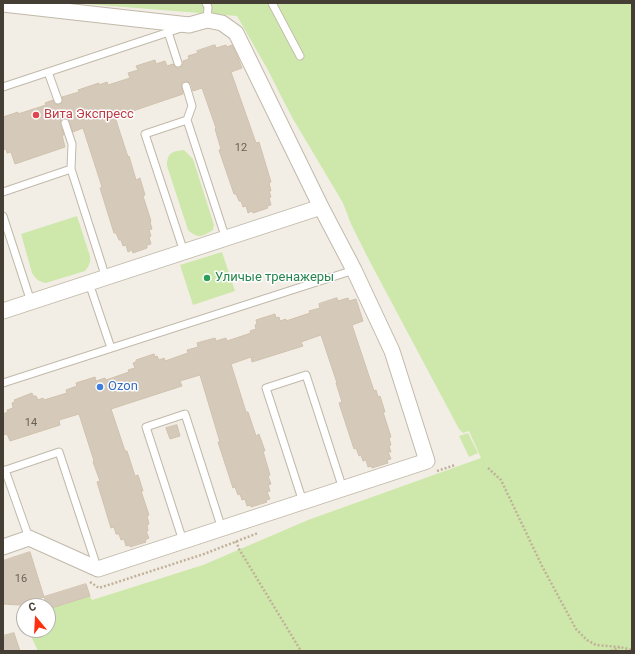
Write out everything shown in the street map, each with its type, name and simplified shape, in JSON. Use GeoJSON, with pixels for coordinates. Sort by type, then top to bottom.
{"type":"FeatureCollection","features":[{"type":"Feature","properties":{"kind":"street"},"geometry":{"type":"LineString","coordinates":[[3,4],[189,25],[208,20],[222,22],[236,33],[354,270],[392,351],[427,461],[98,570],[29,538],[3,547]]}},
{"type":"Feature","properties":{"kind":"street"},"geometry":{"type":"LineString","coordinates":[[3,311],[322,207]]}},
{"type":"Feature","properties":{"kind":"lane"},"geometry":{"type":"LineString","coordinates":[[206,3],[208,6],[208,20]]}},
{"type":"Feature","properties":{"kind":"lane"},"geometry":{"type":"LineString","coordinates":[[272,3],[300,56]]}},
{"type":"Feature","properties":{"kind":"lane"},"geometry":{"type":"LineString","coordinates":[[3,87],[189,25]]}},
{"type":"Feature","properties":{"kind":"lane"},"geometry":{"type":"LineString","coordinates":[[168,32],[178,63]]}},
{"type":"Feature","properties":{"kind":"lane"},"geometry":{"type":"LineString","coordinates":[[48,72],[58,100]]}},
{"type":"Feature","properties":{"kind":"lane"},"geometry":{"type":"LineString","coordinates":[[186,86],[192,106],[187,120],[226,238]]}},
{"type":"Feature","properties":{"kind":"lane"},"geometry":{"type":"LineString","coordinates":[[184,252],[145,134],[187,120]]}},
{"type":"Feature","properties":{"kind":"lane"},"geometry":{"type":"LineString","coordinates":[[65,123],[72,144],[71,169],[106,278]]}},
{"type":"Feature","properties":{"kind":"lane"},"geometry":{"type":"LineString","coordinates":[[3,192],[71,169]]}},
{"type":"Feature","properties":{"kind":"lane"},"geometry":{"type":"LineString","coordinates":[[3,216],[31,302]]}},
{"type":"Feature","properties":{"kind":"lane"},"geometry":{"type":"LineString","coordinates":[[3,383],[354,270]]}},
{"type":"Feature","properties":{"kind":"lane"},"geometry":{"type":"LineString","coordinates":[[89,283],[111,348]]}},
{"type":"Feature","properties":{"kind":"lane"},"geometry":{"type":"LineString","coordinates":[[303,502],[266,388],[306,375],[343,489]]}},
{"type":"Feature","properties":{"kind":"lane"},"geometry":{"type":"LineString","coordinates":[[183,541],[146,427],[185,414],[222,529]]}},
{"type":"Feature","properties":{"kind":"lane"},"geometry":{"type":"LineString","coordinates":[[29,538],[4,470],[58,452],[98,570]]}},
{"type":"Feature","properties":{"kind":"path"},"geometry":{"type":"LineString","coordinates":[[488,468],[501,480],[542,566],[576,629],[587,640],[596,645],[620,647],[632,650]]}},
{"type":"Feature","properties":{"kind":"path"},"geometry":{"type":"LineString","coordinates":[[236,541],[301,651]]}},
{"type":"Feature","properties":{"kind":"path"},"geometry":{"type":"LineString","coordinates":[[611,651],[620,647]]}},
{"type":"Feature","properties":{"kind":"green space"},"geometry":{"type":"Polygon","coordinates":[[[74,3],[632,3],[632,651],[38,651],[32,638],[56,638],[56,607],[90,596],[92,600],[203,565],[308,520],[481,458],[469,431],[463,433],[459,429],[369,260],[351,224],[343,203],[293,119],[268,70],[237,16],[74,3]]]}},
{"type":"Feature","properties":{"kind":"green space"},"geometry":{"type":"Polygon","coordinates":[[[184,150],[193,159],[214,225],[213,230],[200,236],[195,235],[188,230],[167,166],[169,155],[176,151],[184,150]]]}},
{"type":"Feature","properties":{"kind":"green space"},"geometry":{"type":"Polygon","coordinates":[[[77,216],[90,256],[88,267],[85,271],[46,283],[36,279],[32,273],[21,234],[77,216]]]}},
{"type":"Feature","properties":{"kind":"green space","name":"Уличые тренажеры"},"geometry":{"type":"Polygon","coordinates":[[[222,252],[235,291],[193,305],[180,265],[222,252]]]}},
{"type":"Feature","properties":{"kind":"green space"},"geometry":{"type":"Polygon","coordinates":[[[468,433],[478,453],[469,457],[459,436],[468,433]]]}},
{"type":"Feature","properties":{"kind":"building"},"geometry":{"type":"Polygon","coordinates":[[[215,45],[216,48],[232,45],[242,68],[231,72],[256,143],[259,142],[271,182],[269,183],[271,191],[269,191],[271,197],[269,198],[271,205],[267,206],[268,208],[253,213],[252,211],[248,213],[246,206],[243,207],[241,201],[239,201],[236,194],[234,194],[219,150],[221,149],[215,129],[216,128],[202,88],[193,91],[191,84],[187,81],[181,84],[183,94],[115,117],[136,180],[140,178],[145,195],[143,196],[152,229],[149,230],[151,244],[147,245],[147,248],[133,253],[132,250],[128,252],[126,245],[123,246],[121,240],[119,240],[116,233],[114,233],[100,188],[102,187],[83,128],[73,132],[69,120],[63,118],[60,124],[64,135],[62,135],[65,147],[15,164],[11,152],[7,153],[6,149],[3,150],[3,117],[46,105],[45,103],[53,100],[55,104],[60,105],[63,101],[62,97],[79,92],[78,90],[99,83],[99,85],[107,82],[108,85],[130,78],[128,73],[138,70],[136,66],[155,60],[156,64],[165,61],[167,66],[173,64],[177,68],[180,68],[183,61],[189,59],[188,56],[198,53],[197,51],[215,45]]]}},
{"type":"Feature","properties":{"kind":"building"},"geometry":{"type":"Polygon","coordinates":[[[337,298],[338,301],[348,298],[349,301],[356,299],[363,321],[352,325],[374,391],[376,390],[378,397],[380,396],[385,412],[383,412],[391,437],[389,438],[391,445],[389,446],[391,452],[388,452],[391,459],[387,460],[388,463],[372,468],[371,466],[368,467],[366,460],[363,461],[356,448],[354,449],[339,403],[342,402],[337,383],[321,335],[301,342],[303,346],[252,362],[251,357],[231,364],[246,412],[248,412],[256,436],[259,434],[265,451],[263,451],[271,484],[268,485],[270,491],[267,492],[270,499],[266,500],[267,502],[251,507],[251,505],[247,506],[245,499],[242,500],[235,487],[233,488],[218,442],[220,442],[200,375],[180,381],[182,386],[111,409],[125,451],[127,451],[135,476],[138,475],[143,491],[141,491],[149,515],[147,516],[149,524],[147,525],[148,531],[146,531],[149,538],[145,540],[146,542],[130,547],[130,545],[126,546],[124,539],[121,540],[119,534],[116,534],[114,527],[111,528],[97,482],[100,481],[79,414],[59,420],[60,425],[10,441],[7,434],[3,435],[3,414],[8,412],[7,410],[13,408],[12,403],[15,402],[14,400],[32,393],[38,400],[43,398],[44,400],[67,393],[66,390],[77,386],[76,383],[95,377],[96,381],[105,378],[106,380],[129,372],[128,370],[135,368],[133,363],[136,362],[136,360],[154,354],[159,360],[164,358],[165,361],[188,353],[187,350],[198,347],[197,343],[215,338],[216,341],[226,338],[227,341],[251,333],[250,331],[256,329],[256,320],[275,314],[276,318],[279,317],[280,321],[286,319],[286,321],[310,313],[309,311],[320,308],[319,304],[337,298]]]}},
{"type":"Feature","properties":{"kind":"building"},"geometry":{"type":"Polygon","coordinates":[[[177,425],[180,436],[170,439],[166,428],[177,425]]]}},
{"type":"Feature","properties":{"kind":"building"},"geometry":{"type":"Polygon","coordinates":[[[30,552],[44,597],[16,598],[16,605],[3,604],[3,561],[30,552]]]}},
{"type":"Feature","properties":{"kind":"building"},"geometry":{"type":"Polygon","coordinates":[[[86,584],[90,596],[56,607],[56,598],[44,597],[86,584]]]}},
{"type":"Feature","properties":{"kind":"building"},"geometry":{"type":"Polygon","coordinates":[[[14,633],[20,651],[3,651],[3,636],[14,633]]]}},
{"type":"Feature","properties":{"kind":"place","name":"Вита Экспресс"},"geometry":{"type":"Point","coordinates":[36,115]}},
{"type":"Feature","properties":{"kind":"place","name":"Уличые тренажеры"},"geometry":{"type":"Point","coordinates":[207,278]}},
{"type":"Feature","properties":{"kind":"place","name":"Ozon"},"geometry":{"type":"Point","coordinates":[100,387]}}]}
